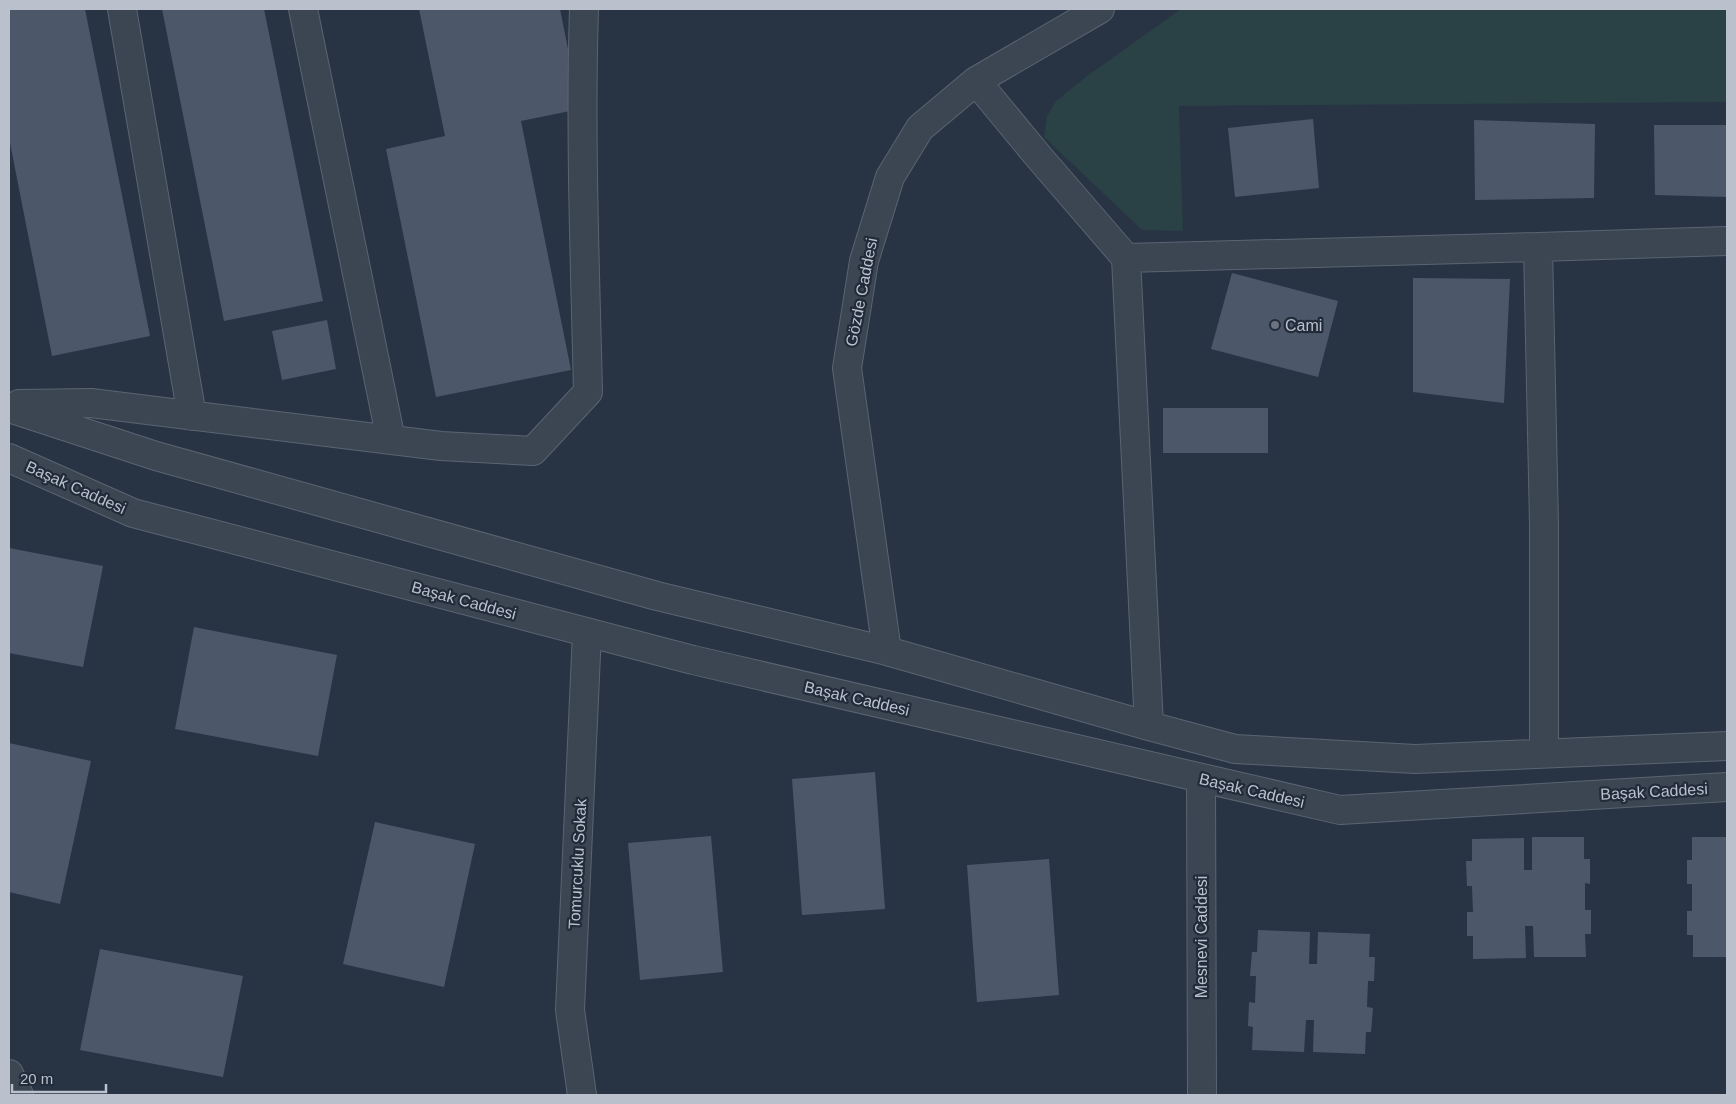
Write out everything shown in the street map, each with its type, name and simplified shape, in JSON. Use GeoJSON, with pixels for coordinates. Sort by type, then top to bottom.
{"type":"FeatureCollection","features":[{"type":"Feature","properties":{"kind":"street"},"geometry":{"type":"LineString","coordinates":[[122,9],[192,416]]}},
{"type":"Feature","properties":{"kind":"street"},"geometry":{"type":"LineString","coordinates":[[303,9],[390,440]]}},
{"type":"Feature","properties":{"kind":"street"},"geometry":{"type":"LineString","coordinates":[[9,404],[91,403],[441,446],[533,451],[588,392],[582,66],[584,9]]}},
{"type":"Feature","properties":{"kind":"street","name":"Gözde Caddesi"},"geometry":{"type":"LineString","coordinates":[[887,651],[847,368],[864,261],[890,177],[920,128],[976,81],[1100,9]]}},
{"type":"Feature","properties":{"kind":"street"},"geometry":{"type":"LineString","coordinates":[[976,81],[1126,258],[1149,726]]}},
{"type":"Feature","properties":{"kind":"street"},"geometry":{"type":"LineString","coordinates":[[1126,258],[1727,242]]}},
{"type":"Feature","properties":{"kind":"street"},"geometry":{"type":"LineString","coordinates":[[1538,247],[1544,525],[1544,753]]}},
{"type":"Feature","properties":{"kind":"street"},"geometry":{"type":"LineString","coordinates":[[9,408],[156,456],[647,594],[887,651],[1235,749],[1415,760],[1727,746]]}},
{"type":"Feature","properties":{"kind":"street","name":"Başak Caddesi"},"geometry":{"type":"LineString","coordinates":[[9,458],[133,513],[693,660],[1340,810],[1727,787]]}},
{"type":"Feature","properties":{"kind":"street","name":"Tomurcuklu Sokak"},"geometry":{"type":"LineString","coordinates":[[582,1095],[570,1010],[587,632]]}},
{"type":"Feature","properties":{"kind":"street","name":"Mesnevi Caddesi"},"geometry":{"type":"LineString","coordinates":[[1201,778],[1202,1095]]}},
{"type":"Feature","properties":{"kind":"street"},"geometry":{"type":"LineString","coordinates":[[9,1074],[19,1095]]}},
{"type":"Feature","properties":{"kind":"green space"},"geometry":{"type":"Polygon","coordinates":[[[1181,9],[1727,9],[1727,102],[1179,106],[1183,231],[1142,230],[1044,137],[1047,116],[1056,101],[1087,76],[1181,9]]]}},
{"type":"Feature","properties":{"kind":"building"},"geometry":{"type":"Polygon","coordinates":[[[9,9],[85,9],[150,336],[52,356],[9,138],[9,9]]]}},
{"type":"Feature","properties":{"kind":"building"},"geometry":{"type":"Polygon","coordinates":[[[162,9],[264,9],[323,301],[224,321],[162,9]]]}},
{"type":"Feature","properties":{"kind":"building"},"geometry":{"type":"Polygon","coordinates":[[[419,9],[560,9],[580,109],[521,121],[571,370],[436,397],[386,149],[445,136],[419,9]]]}},
{"type":"Feature","properties":{"kind":"building"},"geometry":{"type":"Polygon","coordinates":[[[1313,119],[1319,188],[1235,197],[1228,128],[1313,119]]]}},
{"type":"Feature","properties":{"kind":"building"},"geometry":{"type":"Polygon","coordinates":[[[1474,120],[1595,124],[1594,198],[1475,200],[1474,120]]]}},
{"type":"Feature","properties":{"kind":"building"},"geometry":{"type":"Polygon","coordinates":[[[1654,125],[1727,125],[1727,197],[1655,195],[1654,125]]]}},
{"type":"Feature","properties":{"kind":"building","name":"Cami"},"geometry":{"type":"Polygon","coordinates":[[[1232,273],[1338,301],[1318,377],[1211,349],[1232,273]]]}},
{"type":"Feature","properties":{"kind":"building"},"geometry":{"type":"Polygon","coordinates":[[[1413,278],[1510,279],[1504,403],[1413,392],[1413,278]]]}},
{"type":"Feature","properties":{"kind":"building"},"geometry":{"type":"Polygon","coordinates":[[[327,320],[336,369],[282,380],[272,331],[327,320]]]}},
{"type":"Feature","properties":{"kind":"building"},"geometry":{"type":"Polygon","coordinates":[[[1163,408],[1268,408],[1268,453],[1163,453],[1163,408]]]}},
{"type":"Feature","properties":{"kind":"building"},"geometry":{"type":"Polygon","coordinates":[[[9,548],[103,566],[83,667],[9,653],[9,548]]]}},
{"type":"Feature","properties":{"kind":"building"},"geometry":{"type":"Polygon","coordinates":[[[194,627],[337,655],[318,756],[175,729],[194,627]]]}},
{"type":"Feature","properties":{"kind":"building"},"geometry":{"type":"Polygon","coordinates":[[[9,743],[91,761],[60,904],[9,892],[9,743]]]}},
{"type":"Feature","properties":{"kind":"building"},"geometry":{"type":"Polygon","coordinates":[[[875,772],[885,909],[802,915],[792,779],[875,772]]]}},
{"type":"Feature","properties":{"kind":"building"},"geometry":{"type":"Polygon","coordinates":[[[375,822],[475,844],[444,987],[343,964],[375,822]]]}},
{"type":"Feature","properties":{"kind":"building"},"geometry":{"type":"Polygon","coordinates":[[[711,836],[723,972],[640,980],[628,843],[711,836]]]}},
{"type":"Feature","properties":{"kind":"building"},"geometry":{"type":"Polygon","coordinates":[[[1532,837],[1584,837],[1584,859],[1590,859],[1590,884],[1585,883],[1585,910],[1591,910],[1591,934],[1585,934],[1586,957],[1534,957],[1533,926],[1525,926],[1526,958],[1473,959],[1473,936],[1467,936],[1467,912],[1473,912],[1472,886],[1467,886],[1466,861],[1472,861],[1472,839],[1524,838],[1524,870],[1532,870],[1532,837]]]}},
{"type":"Feature","properties":{"kind":"building"},"geometry":{"type":"Polygon","coordinates":[[[1692,837],[1727,837],[1727,957],[1693,957],[1693,935],[1687,935],[1687,911],[1692,911],[1692,884],[1687,884],[1687,860],[1692,860],[1692,837]]]}},
{"type":"Feature","properties":{"kind":"building"},"geometry":{"type":"Polygon","coordinates":[[[1049,859],[1059,995],[977,1002],[967,865],[1049,859]]]}},
{"type":"Feature","properties":{"kind":"building"},"geometry":{"type":"Polygon","coordinates":[[[1258,930],[1310,932],[1309,964],[1317,964],[1318,932],[1370,934],[1369,957],[1375,957],[1374,981],[1368,981],[1367,1007],[1373,1008],[1371,1032],[1366,1032],[1365,1054],[1313,1052],[1314,1020],[1306,1020],[1304,1052],[1252,1050],[1253,1027],[1248,1026],[1249,1002],[1255,1003],[1256,976],[1250,976],[1252,952],[1257,952],[1258,930]]]}},
{"type":"Feature","properties":{"kind":"building"},"geometry":{"type":"Polygon","coordinates":[[[100,949],[243,976],[223,1077],[80,1050],[100,949]]]}},
{"type":"Feature","properties":{"kind":"place","name":"Cami"},"geometry":{"type":"Point","coordinates":[1275,325]}}]}
